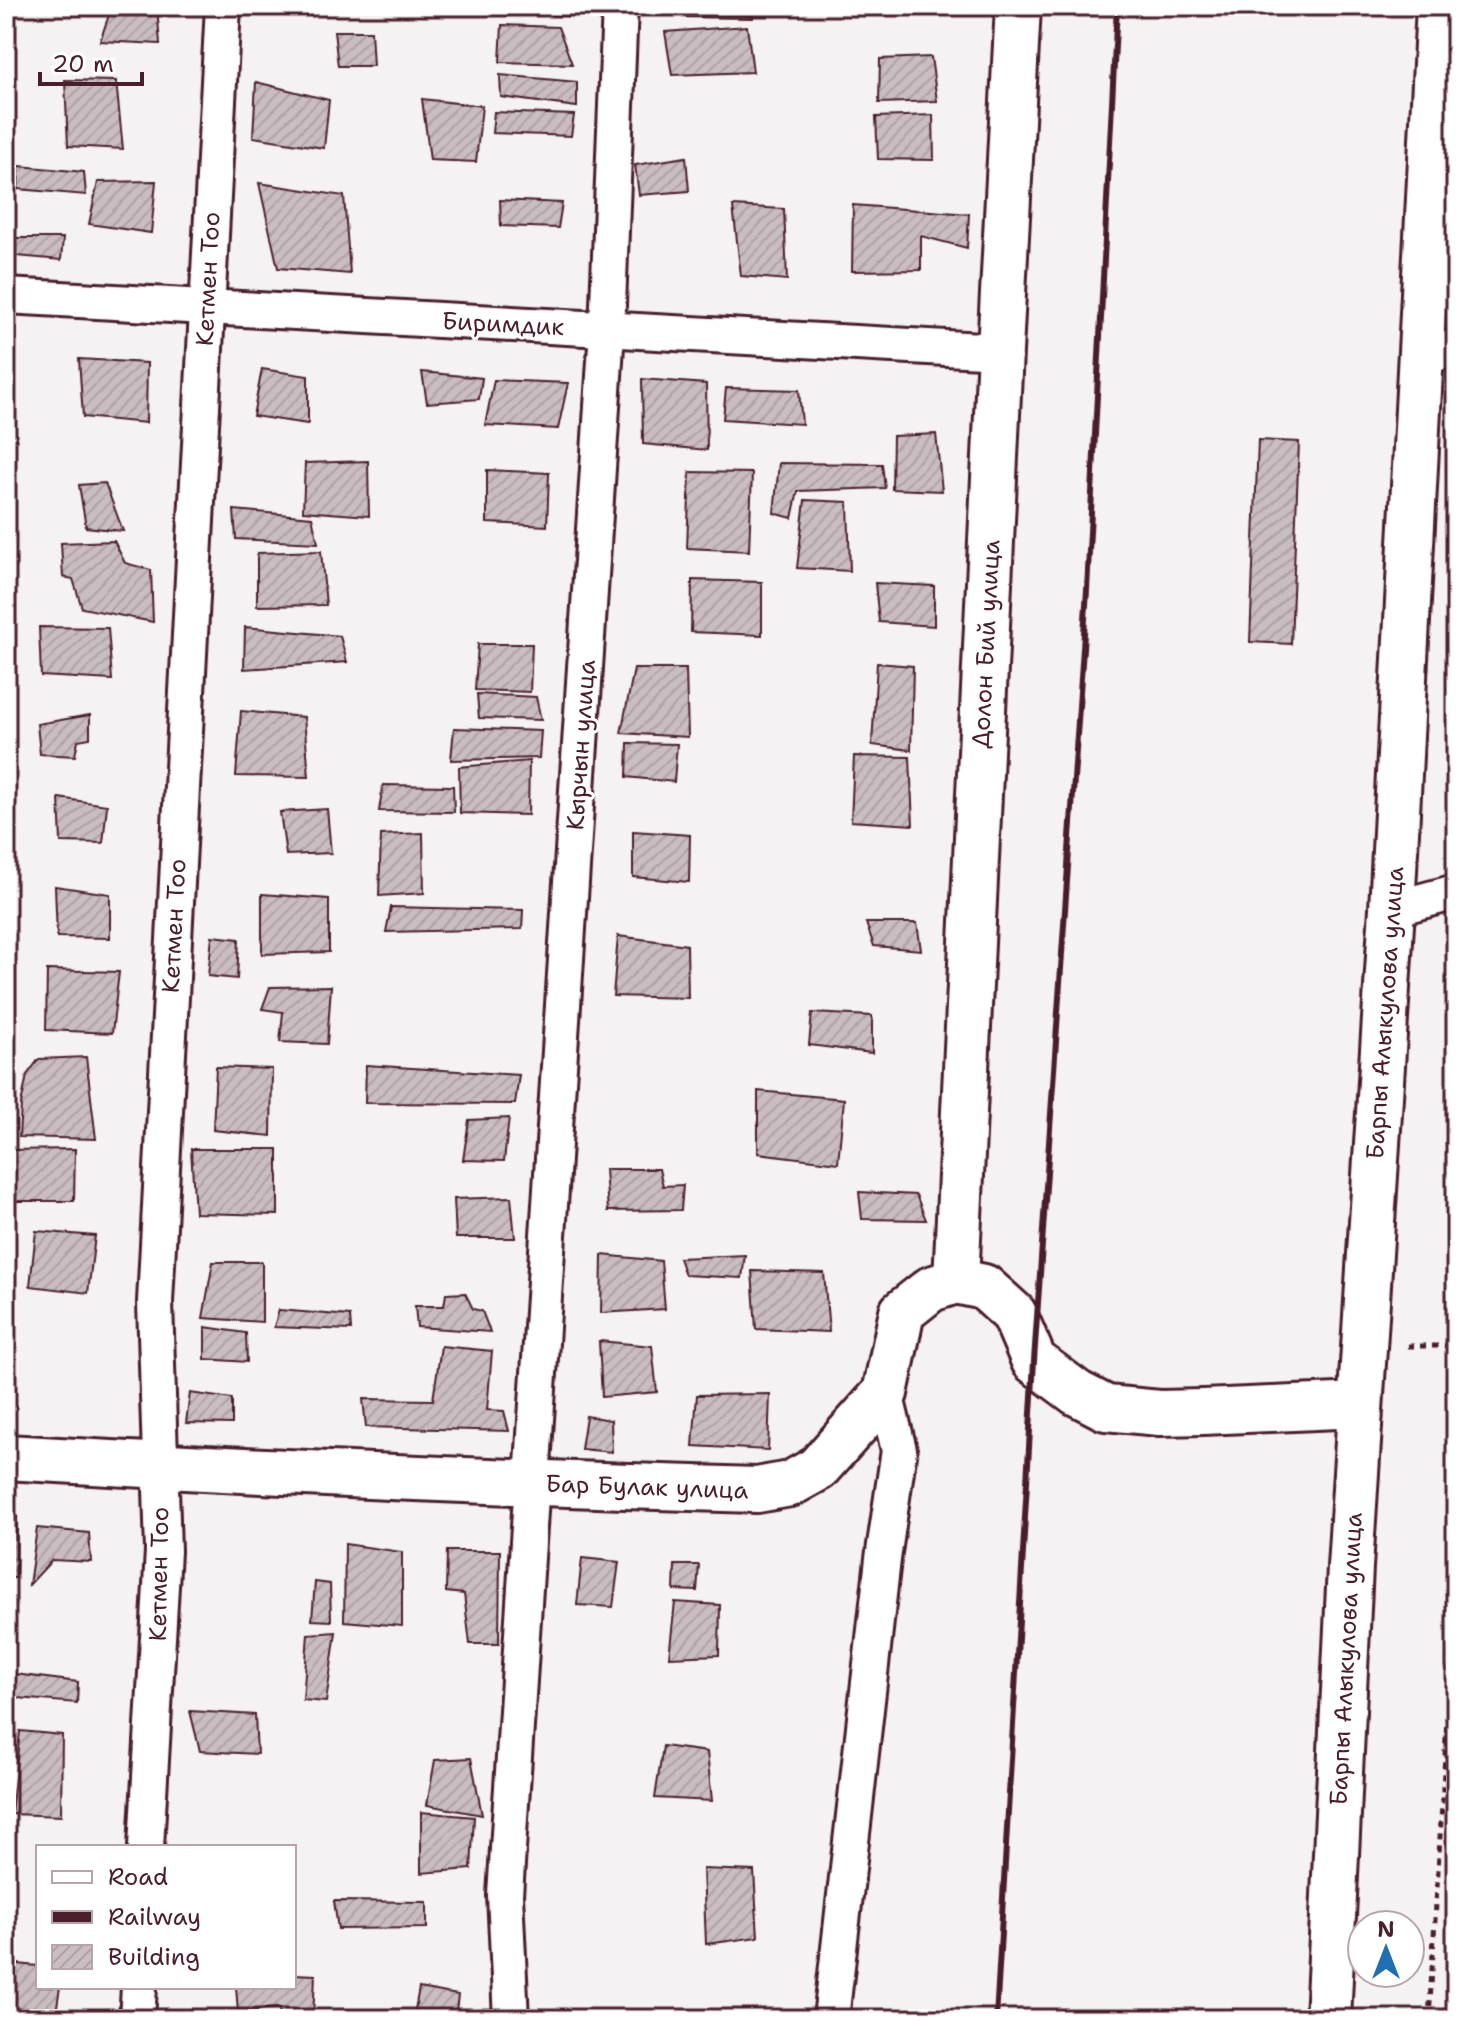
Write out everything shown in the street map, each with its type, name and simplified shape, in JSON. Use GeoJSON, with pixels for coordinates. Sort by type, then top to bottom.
{"type":"FeatureCollection","features":[{"type":"Feature","properties":{"kind":"street","name":"Кетмен Тоо"},"geometry":{"type":"LineString","coordinates":[[146,1845],[163,1551],[155,1302],[223,6]]}},
{"type":"Feature","properties":{"kind":"street","name":"Кырчын улица"},"geometry":{"type":"LineString","coordinates":[[511,2019],[505,1895],[607,330],[620,6]]}},
{"type":"Feature","properties":{"kind":"street","name":"Долон Бий улица"},"geometry":{"type":"LineString","coordinates":[[956,1281],[1018,6]]}},
{"type":"Feature","properties":{"kind":"street","name":"Барпы Алыкулова улица"},"geometry":{"type":"LineString","coordinates":[[1328,2019],[1350,1567],[1392,909],[1438,353],[1444,26]]}},
{"type":"Feature","properties":{"kind":"street","name":"Биримдик"},"geometry":{"type":"LineString","coordinates":[[6,296],[1000,351]]}},
{"type":"Feature","properties":{"kind":"street"},"geometry":{"type":"LineString","coordinates":[[1392,909],[1456,892]]}},
{"type":"Feature","properties":{"kind":"street","name":"Бар Булак улица"},"geometry":{"type":"LineString","coordinates":[[6,1457],[533,1483],[757,1490],[790,1484],[817,1469],[885,1393],[902,1312],[931,1289],[956,1281]]}},
{"type":"Feature","properties":{"kind":"street"},"geometry":{"type":"LineString","coordinates":[[956,1281],[984,1287],[1014,1314],[1034,1361],[1077,1393],[1106,1408],[1160,1413],[1360,1405]]}},
{"type":"Feature","properties":{"kind":"street"},"geometry":{"type":"LineString","coordinates":[[831,2019],[883,1559],[899,1450],[885,1393]]}},
{"type":"Feature","properties":{"kind":"street"},"geometry":{"type":"LineString","coordinates":[[137,2019],[139,1989]]}},
{"type":"Feature","properties":{"kind":"path"},"geometry":{"type":"LineString","coordinates":[[1408,1346],[1456,1346]]}},
{"type":"Feature","properties":{"kind":"path"},"geometry":{"type":"LineString","coordinates":[[1429,2019],[1451,1656],[1456,1641]]}},
{"type":"Feature","properties":{"kind":"building"},"geometry":{"type":"Polygon","coordinates":[[[128,6],[157,6],[160,44],[100,41],[110,12],[128,6]]]}},
{"type":"Feature","properties":{"kind":"building"},"geometry":{"type":"Polygon","coordinates":[[[505,6],[568,6],[568,16],[505,11],[505,6]]]}},
{"type":"Feature","properties":{"kind":"building"},"geometry":{"type":"Polygon","coordinates":[[[683,6],[752,6],[753,18],[683,17],[683,6]]]}},
{"type":"Feature","properties":{"kind":"building"},"geometry":{"type":"Polygon","coordinates":[[[502,25],[558,27],[572,64],[500,62],[502,25]]]}},
{"type":"Feature","properties":{"kind":"building"},"geometry":{"type":"Polygon","coordinates":[[[747,26],[753,72],[672,75],[665,32],[747,26]]]}},
{"type":"Feature","properties":{"kind":"building"},"geometry":{"type":"Polygon","coordinates":[[[334,31],[371,31],[373,66],[338,66],[334,31]]]}},
{"type":"Feature","properties":{"kind":"building"},"geometry":{"type":"Polygon","coordinates":[[[931,57],[937,101],[879,103],[880,59],[931,57]]]}},
{"type":"Feature","properties":{"kind":"building"},"geometry":{"type":"Polygon","coordinates":[[[500,75],[577,82],[577,107],[501,97],[500,75]]]}},
{"type":"Feature","properties":{"kind":"building"},"geometry":{"type":"Polygon","coordinates":[[[65,80],[116,81],[123,149],[68,146],[65,80]]]}},
{"type":"Feature","properties":{"kind":"building"},"geometry":{"type":"Polygon","coordinates":[[[256,82],[329,100],[324,148],[253,137],[256,82]]]}},
{"type":"Feature","properties":{"kind":"building"},"geometry":{"type":"Polygon","coordinates":[[[422,99],[482,106],[476,162],[430,160],[422,99]]]}},
{"type":"Feature","properties":{"kind":"building"},"geometry":{"type":"Polygon","coordinates":[[[494,112],[574,115],[571,136],[492,133],[494,112]]]}},
{"type":"Feature","properties":{"kind":"building"},"geometry":{"type":"Polygon","coordinates":[[[933,115],[934,160],[878,159],[876,117],[933,115]]]}},
{"type":"Feature","properties":{"kind":"building"},"geometry":{"type":"Polygon","coordinates":[[[686,157],[689,191],[639,195],[635,165],[686,157]]]}},
{"type":"Feature","properties":{"kind":"building"},"geometry":{"type":"Polygon","coordinates":[[[19,166],[84,172],[86,195],[18,189],[19,166]]]}},
{"type":"Feature","properties":{"kind":"building"},"geometry":{"type":"Polygon","coordinates":[[[156,181],[151,233],[89,224],[98,182],[156,181]]]}},
{"type":"Feature","properties":{"kind":"building"},"geometry":{"type":"Polygon","coordinates":[[[259,183],[344,196],[350,274],[278,268],[259,183]]]}},
{"type":"Feature","properties":{"kind":"building"},"geometry":{"type":"Polygon","coordinates":[[[500,200],[562,203],[558,228],[501,226],[500,200]]]}},
{"type":"Feature","properties":{"kind":"building"},"geometry":{"type":"Polygon","coordinates":[[[853,205],[969,214],[967,248],[921,236],[921,270],[852,271],[853,205]]]}},
{"type":"Feature","properties":{"kind":"building"},"geometry":{"type":"Polygon","coordinates":[[[733,206],[784,209],[787,280],[741,276],[733,206]]]}},
{"type":"Feature","properties":{"kind":"building"},"geometry":{"type":"Polygon","coordinates":[[[6,238],[63,238],[61,260],[6,255],[6,238]]]}},
{"type":"Feature","properties":{"kind":"building"},"geometry":{"type":"Polygon","coordinates":[[[79,359],[147,363],[146,423],[83,417],[79,359]]]}},
{"type":"Feature","properties":{"kind":"building"},"geometry":{"type":"Polygon","coordinates":[[[262,369],[308,376],[308,424],[253,416],[262,369]]]}},
{"type":"Feature","properties":{"kind":"building"},"geometry":{"type":"Polygon","coordinates":[[[422,372],[482,378],[479,399],[427,403],[422,372]]]}},
{"type":"Feature","properties":{"kind":"building"},"geometry":{"type":"Polygon","coordinates":[[[642,379],[706,384],[707,450],[643,444],[642,379]]]}},
{"type":"Feature","properties":{"kind":"building"},"geometry":{"type":"Polygon","coordinates":[[[494,380],[568,383],[558,429],[485,425],[494,380]]]}},
{"type":"Feature","properties":{"kind":"building"},"geometry":{"type":"Polygon","coordinates":[[[726,388],[799,390],[802,424],[723,419],[726,388]]]}},
{"type":"Feature","properties":{"kind":"building"},"geometry":{"type":"Polygon","coordinates":[[[936,434],[942,491],[892,489],[893,436],[936,434]]]}},
{"type":"Feature","properties":{"kind":"building"},"geometry":{"type":"Polygon","coordinates":[[[1258,440],[1299,442],[1291,644],[1250,642],[1258,440]]]}},
{"type":"Feature","properties":{"kind":"building"},"geometry":{"type":"Polygon","coordinates":[[[368,461],[369,516],[303,511],[305,463],[368,461]]]}},
{"type":"Feature","properties":{"kind":"building"},"geometry":{"type":"Polygon","coordinates":[[[779,463],[882,464],[885,488],[798,491],[792,518],[774,513],[779,463]]]}},
{"type":"Feature","properties":{"kind":"building"},"geometry":{"type":"Polygon","coordinates":[[[487,470],[549,473],[547,526],[487,523],[487,470]]]}},
{"type":"Feature","properties":{"kind":"building"},"geometry":{"type":"Polygon","coordinates":[[[690,472],[752,473],[749,551],[687,548],[690,472]]]}},
{"type":"Feature","properties":{"kind":"building"},"geometry":{"type":"Polygon","coordinates":[[[105,483],[123,531],[86,527],[79,485],[105,483]]]}},
{"type":"Feature","properties":{"kind":"building"},"geometry":{"type":"Polygon","coordinates":[[[805,500],[848,502],[850,571],[797,568],[805,500]]]}},
{"type":"Feature","properties":{"kind":"building"},"geometry":{"type":"Polygon","coordinates":[[[234,510],[312,517],[318,543],[236,539],[234,510]]]}},
{"type":"Feature","properties":{"kind":"building"},"geometry":{"type":"Polygon","coordinates":[[[114,541],[125,563],[151,570],[153,622],[82,608],[73,579],[63,577],[61,543],[114,541]]]}},
{"type":"Feature","properties":{"kind":"building"},"geometry":{"type":"Polygon","coordinates":[[[321,551],[326,605],[257,606],[257,553],[321,551]]]}},
{"type":"Feature","properties":{"kind":"building"},"geometry":{"type":"Polygon","coordinates":[[[692,580],[762,582],[762,635],[691,632],[692,580]]]}},
{"type":"Feature","properties":{"kind":"building"},"geometry":{"type":"Polygon","coordinates":[[[875,583],[934,586],[934,626],[879,622],[875,583]]]}},
{"type":"Feature","properties":{"kind":"building"},"geometry":{"type":"Polygon","coordinates":[[[39,627],[108,628],[112,680],[41,676],[39,627]]]}},
{"type":"Feature","properties":{"kind":"building"},"geometry":{"type":"Polygon","coordinates":[[[245,627],[340,636],[347,662],[244,669],[245,627]]]}},
{"type":"Feature","properties":{"kind":"building"},"geometry":{"type":"Polygon","coordinates":[[[478,644],[532,644],[530,692],[475,690],[478,644]]]}},
{"type":"Feature","properties":{"kind":"building"},"geometry":{"type":"Polygon","coordinates":[[[877,663],[913,666],[911,750],[872,745],[877,663]]]}},
{"type":"Feature","properties":{"kind":"building"},"geometry":{"type":"Polygon","coordinates":[[[634,669],[686,669],[688,737],[621,733],[634,669]]]}},
{"type":"Feature","properties":{"kind":"building"},"geometry":{"type":"Polygon","coordinates":[[[477,694],[536,697],[541,720],[479,718],[477,694]]]}},
{"type":"Feature","properties":{"kind":"building"},"geometry":{"type":"Polygon","coordinates":[[[241,711],[304,717],[309,777],[236,776],[241,711]]]}},
{"type":"Feature","properties":{"kind":"building"},"geometry":{"type":"Polygon","coordinates":[[[90,715],[90,738],[78,740],[75,756],[40,754],[37,724],[90,715]]]}},
{"type":"Feature","properties":{"kind":"building"},"geometry":{"type":"Polygon","coordinates":[[[454,728],[541,731],[539,758],[451,760],[454,728]]]}},
{"type":"Feature","properties":{"kind":"building"},"geometry":{"type":"Polygon","coordinates":[[[628,743],[677,744],[674,782],[627,777],[628,743]]]}},
{"type":"Feature","properties":{"kind":"building"},"geometry":{"type":"Polygon","coordinates":[[[854,756],[910,757],[913,825],[851,821],[854,756]]]}},
{"type":"Feature","properties":{"kind":"building"},"geometry":{"type":"Polygon","coordinates":[[[529,761],[528,815],[460,813],[459,767],[529,761]]]}},
{"type":"Feature","properties":{"kind":"building"},"geometry":{"type":"Polygon","coordinates":[[[383,785],[453,786],[454,812],[379,811],[383,785]]]}},
{"type":"Feature","properties":{"kind":"building"},"geometry":{"type":"Polygon","coordinates":[[[59,798],[107,805],[103,843],[61,842],[59,798]]]}},
{"type":"Feature","properties":{"kind":"building"},"geometry":{"type":"Polygon","coordinates":[[[327,809],[331,853],[286,855],[280,812],[327,809]]]}},
{"type":"Feature","properties":{"kind":"building"},"geometry":{"type":"Polygon","coordinates":[[[633,831],[690,835],[689,882],[633,877],[633,831]]]}},
{"type":"Feature","properties":{"kind":"building"},"geometry":{"type":"Polygon","coordinates":[[[423,833],[424,893],[379,896],[381,835],[423,833]]]}},
{"type":"Feature","properties":{"kind":"building"},"geometry":{"type":"Polygon","coordinates":[[[55,886],[110,894],[110,938],[57,937],[55,886]]]}},
{"type":"Feature","properties":{"kind":"building"},"geometry":{"type":"Polygon","coordinates":[[[262,894],[329,899],[329,952],[262,954],[262,894]]]}},
{"type":"Feature","properties":{"kind":"building"},"geometry":{"type":"Polygon","coordinates":[[[391,907],[523,910],[522,929],[386,932],[391,907]]]}},
{"type":"Feature","properties":{"kind":"building"},"geometry":{"type":"Polygon","coordinates":[[[866,923],[917,923],[921,950],[874,946],[866,923]]]}},
{"type":"Feature","properties":{"kind":"building"},"geometry":{"type":"Polygon","coordinates":[[[212,936],[239,939],[237,979],[208,976],[212,936]]]}},
{"type":"Feature","properties":{"kind":"building"},"geometry":{"type":"Polygon","coordinates":[[[618,936],[687,945],[688,998],[613,996],[618,936]]]}},
{"type":"Feature","properties":{"kind":"building"},"geometry":{"type":"Polygon","coordinates":[[[47,970],[119,972],[112,1033],[46,1030],[47,970]]]}},
{"type":"Feature","properties":{"kind":"building"},"geometry":{"type":"Polygon","coordinates":[[[331,986],[327,1044],[280,1042],[283,1012],[262,1009],[270,987],[331,986]]]}},
{"type":"Feature","properties":{"kind":"building"},"geometry":{"type":"Polygon","coordinates":[[[812,1013],[872,1016],[872,1053],[809,1045],[812,1013]]]}},
{"type":"Feature","properties":{"kind":"building"},"geometry":{"type":"Polygon","coordinates":[[[86,1057],[96,1139],[19,1137],[27,1075],[39,1059],[86,1057]]]}},
{"type":"Feature","properties":{"kind":"building"},"geometry":{"type":"Polygon","coordinates":[[[366,1065],[519,1075],[515,1104],[365,1103],[366,1065]]]}},
{"type":"Feature","properties":{"kind":"building"},"geometry":{"type":"Polygon","coordinates":[[[216,1067],[272,1069],[271,1136],[213,1130],[216,1067]]]}},
{"type":"Feature","properties":{"kind":"building"},"geometry":{"type":"Polygon","coordinates":[[[758,1091],[844,1099],[838,1163],[758,1153],[758,1091]]]}},
{"type":"Feature","properties":{"kind":"building"},"geometry":{"type":"Polygon","coordinates":[[[509,1118],[504,1161],[463,1160],[469,1120],[509,1118]]]}},
{"type":"Feature","properties":{"kind":"building"},"geometry":{"type":"Polygon","coordinates":[[[75,1149],[74,1201],[6,1201],[6,1150],[75,1149]]]}},
{"type":"Feature","properties":{"kind":"building"},"geometry":{"type":"Polygon","coordinates":[[[191,1149],[278,1149],[278,1215],[195,1213],[191,1149]]]}},
{"type":"Feature","properties":{"kind":"building"},"geometry":{"type":"Polygon","coordinates":[[[605,1169],[659,1169],[663,1186],[683,1185],[681,1210],[608,1211],[605,1169]]]}},
{"type":"Feature","properties":{"kind":"building"},"geometry":{"type":"Polygon","coordinates":[[[859,1192],[916,1195],[926,1220],[862,1219],[859,1192]]]}},
{"type":"Feature","properties":{"kind":"building"},"geometry":{"type":"Polygon","coordinates":[[[511,1197],[515,1238],[456,1238],[454,1199],[511,1197]]]}},
{"type":"Feature","properties":{"kind":"building"},"geometry":{"type":"Polygon","coordinates":[[[36,1231],[95,1236],[88,1293],[30,1286],[36,1231]]]}},
{"type":"Feature","properties":{"kind":"building"},"geometry":{"type":"Polygon","coordinates":[[[602,1255],[661,1261],[665,1309],[601,1313],[602,1255]]]}},
{"type":"Feature","properties":{"kind":"building"},"geometry":{"type":"Polygon","coordinates":[[[745,1255],[742,1278],[685,1275],[679,1258],[745,1255]]]}},
{"type":"Feature","properties":{"kind":"building"},"geometry":{"type":"Polygon","coordinates":[[[213,1262],[262,1262],[262,1322],[203,1318],[213,1262]]]}},
{"type":"Feature","properties":{"kind":"building"},"geometry":{"type":"Polygon","coordinates":[[[752,1271],[824,1273],[829,1332],[756,1329],[752,1271]]]}},
{"type":"Feature","properties":{"kind":"building"},"geometry":{"type":"Polygon","coordinates":[[[465,1293],[473,1309],[482,1311],[490,1332],[417,1327],[415,1306],[444,1306],[446,1294],[465,1293]]]}},
{"type":"Feature","properties":{"kind":"building"},"geometry":{"type":"Polygon","coordinates":[[[279,1310],[350,1316],[351,1330],[274,1327],[279,1310]]]}},
{"type":"Feature","properties":{"kind":"building"},"geometry":{"type":"Polygon","coordinates":[[[205,1327],[246,1333],[247,1362],[205,1359],[205,1327]]]}},
{"type":"Feature","properties":{"kind":"building"},"geometry":{"type":"Polygon","coordinates":[[[599,1341],[652,1346],[657,1392],[602,1397],[599,1341]]]}},
{"type":"Feature","properties":{"kind":"building"},"geometry":{"type":"Polygon","coordinates":[[[441,1346],[492,1351],[487,1410],[504,1411],[509,1431],[366,1427],[363,1399],[433,1400],[441,1346]]]}},
{"type":"Feature","properties":{"kind":"building"},"geometry":{"type":"Polygon","coordinates":[[[190,1393],[232,1399],[232,1424],[186,1423],[190,1393]]]}},
{"type":"Feature","properties":{"kind":"building"},"geometry":{"type":"Polygon","coordinates":[[[770,1394],[768,1450],[693,1446],[697,1395],[770,1394]]]}},
{"type":"Feature","properties":{"kind":"building"},"geometry":{"type":"Polygon","coordinates":[[[586,1416],[611,1420],[612,1452],[581,1449],[586,1416]]]}},
{"type":"Feature","properties":{"kind":"building"},"geometry":{"type":"Polygon","coordinates":[[[17,1517],[16,1578],[6,1578],[6,1518],[17,1517]]]}},
{"type":"Feature","properties":{"kind":"building"},"geometry":{"type":"Polygon","coordinates":[[[37,1528],[89,1533],[91,1562],[52,1560],[29,1585],[37,1528]]]}},
{"type":"Feature","properties":{"kind":"building"},"geometry":{"type":"Polygon","coordinates":[[[345,1544],[402,1552],[402,1626],[344,1621],[345,1544]]]}},
{"type":"Feature","properties":{"kind":"building"},"geometry":{"type":"Polygon","coordinates":[[[447,1551],[500,1551],[499,1644],[470,1644],[464,1594],[446,1592],[447,1551]]]}},
{"type":"Feature","properties":{"kind":"building"},"geometry":{"type":"Polygon","coordinates":[[[582,1558],[619,1562],[613,1607],[577,1605],[582,1558]]]}},
{"type":"Feature","properties":{"kind":"building"},"geometry":{"type":"Polygon","coordinates":[[[675,1565],[699,1565],[697,1591],[674,1590],[675,1565]]]}},
{"type":"Feature","properties":{"kind":"building"},"geometry":{"type":"Polygon","coordinates":[[[315,1582],[330,1584],[331,1621],[312,1620],[315,1582]]]}},
{"type":"Feature","properties":{"kind":"building"},"geometry":{"type":"Polygon","coordinates":[[[675,1602],[720,1605],[719,1655],[669,1657],[675,1602]]]}},
{"type":"Feature","properties":{"kind":"building"},"geometry":{"type":"Polygon","coordinates":[[[336,1632],[326,1702],[303,1700],[308,1634],[336,1632]]]}},
{"type":"Feature","properties":{"kind":"building"},"geometry":{"type":"Polygon","coordinates":[[[6,1673],[78,1682],[77,1703],[6,1697],[6,1673]]]}},
{"type":"Feature","properties":{"kind":"building"},"geometry":{"type":"Polygon","coordinates":[[[190,1711],[255,1715],[257,1754],[200,1751],[190,1711]]]}},
{"type":"Feature","properties":{"kind":"building"},"geometry":{"type":"Polygon","coordinates":[[[20,1731],[62,1735],[61,1816],[11,1814],[20,1731]]]}},
{"type":"Feature","properties":{"kind":"building"},"geometry":{"type":"Polygon","coordinates":[[[663,1746],[707,1752],[712,1801],[655,1798],[663,1746]]]}},
{"type":"Feature","properties":{"kind":"building"},"geometry":{"type":"Polygon","coordinates":[[[471,1758],[482,1815],[427,1805],[435,1760],[471,1758]]]}},
{"type":"Feature","properties":{"kind":"building"},"geometry":{"type":"Polygon","coordinates":[[[421,1812],[474,1817],[471,1869],[421,1873],[421,1812]]]}},
{"type":"Feature","properties":{"kind":"building"},"geometry":{"type":"Polygon","coordinates":[[[6,1869],[11,1869],[6,1900],[6,1869]]]}},
{"type":"Feature","properties":{"kind":"building"},"geometry":{"type":"Polygon","coordinates":[[[703,1869],[754,1871],[758,1937],[706,1944],[703,1869]]]}},
{"type":"Feature","properties":{"kind":"building"},"geometry":{"type":"Polygon","coordinates":[[[334,1901],[427,1902],[427,1928],[338,1929],[334,1901]]]}},
{"type":"Feature","properties":{"kind":"building"},"geometry":{"type":"Polygon","coordinates":[[[6,1963],[36,1966],[36,1989],[60,1989],[55,2019],[6,2019],[6,1963]]]}},
{"type":"Feature","properties":{"kind":"building"},"geometry":{"type":"Polygon","coordinates":[[[296,1974],[315,1975],[313,2019],[280,2019],[279,2008],[238,2012],[236,1989],[296,1989],[296,1974]]]}},
{"type":"Feature","properties":{"kind":"building"},"geometry":{"type":"Polygon","coordinates":[[[419,1988],[458,1995],[455,2019],[414,2015],[419,1988]]]}},
{"type":"Feature","properties":{"kind":"railway"},"geometry":{"type":"LineString","coordinates":[[996,2019],[1034,1361],[1087,590],[1117,6]]}}]}
